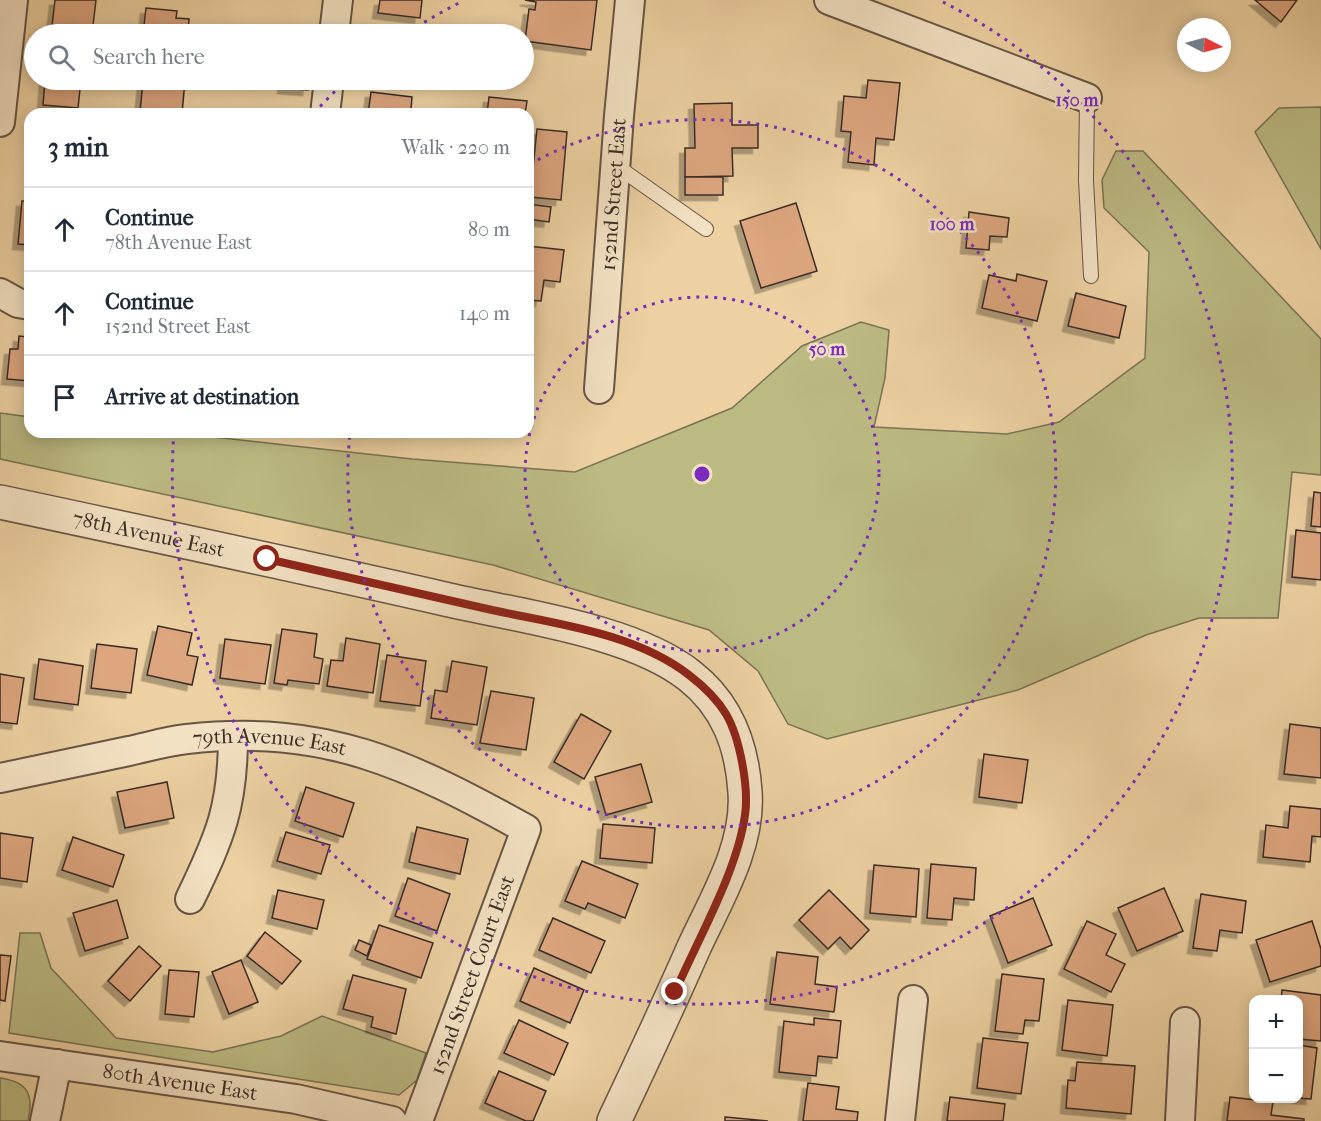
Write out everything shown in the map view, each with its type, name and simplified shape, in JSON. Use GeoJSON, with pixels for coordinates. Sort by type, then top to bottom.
{"type":"FeatureCollection","features":[{"type":"Feature","properties":{"kind":"street"},"geometry":{"type":"LineString","coordinates":[[0,122],[13,0]]}},
{"type":"Feature","properties":{"kind":"street"},"geometry":{"type":"LineString","coordinates":[[335,24],[338,0]]}},
{"type":"Feature","properties":{"kind":"street","name":"152nd Street East"},"geometry":{"type":"LineString","coordinates":[[599,389],[615,165],[630,0]]}},
{"type":"Feature","properties":{"kind":"street"},"geometry":{"type":"LineString","coordinates":[[829,0],[1087,98]]}},
{"type":"Feature","properties":{"kind":"street"},"geometry":{"type":"LineString","coordinates":[[326,108],[328,90]]}},
{"type":"Feature","properties":{"kind":"street","name":"78th Avenue East"},"geometry":{"type":"LineString","coordinates":[[0,502],[543,621],[627,644],[665,659],[688,674],[708,692],[726,714],[740,755],[745,791],[745,815],[733,862],[614,1121]]}},
{"type":"Feature","properties":{"kind":"street"},"geometry":{"type":"LineString","coordinates":[[190,899],[214,849],[224,820],[233,778],[233,736]]}},
{"type":"Feature","properties":{"kind":"street","name":"79th Avenue East"},"geometry":{"type":"LineString","coordinates":[[0,778],[185,739],[273,736],[313,741],[375,756],[450,787],[526,829]]}},
{"type":"Feature","properties":{"kind":"street","name":"152nd Street Court East"},"geometry":{"type":"LineString","coordinates":[[418,1121],[526,829]]}},
{"type":"Feature","properties":{"kind":"street"},"geometry":{"type":"LineString","coordinates":[[900,1121],[913,1000]]}},
{"type":"Feature","properties":{"kind":"street"},"geometry":{"type":"LineString","coordinates":[[1180,1121],[1185,1022]]}},
{"type":"Feature","properties":{"kind":"street","name":"80th Avenue East"},"geometry":{"type":"LineString","coordinates":[[0,1056],[296,1099],[392,1121]]}},
{"type":"Feature","properties":{"kind":"street"},"geometry":{"type":"LineString","coordinates":[[45,1121],[57,1064]]}},
{"type":"Feature","properties":{"kind":"lane"},"geometry":{"type":"LineString","coordinates":[[1087,98],[1086,180],[1091,276]]}},
{"type":"Feature","properties":{"kind":"lane"},"geometry":{"type":"LineString","coordinates":[[615,165],[706,229]]}},
{"type":"Feature","properties":{"kind":"shaded area"},"geometry":{"type":"Polygon","coordinates":[[[1321,107],[1321,249],[1255,132],[1279,108],[1321,107]]]}},
{"type":"Feature","properties":{"kind":"shaded area"},"geometry":{"type":"Polygon","coordinates":[[[1116,151],[1143,151],[1321,339],[1321,475],[1292,472],[1278,618],[1199,618],[1146,635],[1018,690],[827,739],[788,724],[758,671],[709,630],[493,565],[0,459],[0,413],[24,416],[24,438],[223,438],[412,459],[575,472],[732,408],[802,346],[861,322],[889,330],[885,378],[874,427],[1007,434],[1059,422],[1145,358],[1149,252],[1104,208],[1102,180],[1116,151]]]}},
{"type":"Feature","properties":{"kind":"shaded area"},"geometry":{"type":"Polygon","coordinates":[[[20,933],[40,933],[51,968],[116,1038],[213,1052],[281,1036],[322,1016],[426,1053],[417,1080],[399,1095],[9,1033],[20,933]]]}},
{"type":"Feature","properties":{"kind":"shaded area"},"geometry":{"type":"Polygon","coordinates":[[[0,1078],[17,1083],[27,1091],[30,1103],[28,1121],[0,1121],[0,1078]]]}},
{"type":"Feature","properties":{"kind":"building"},"geometry":{"type":"Polygon","coordinates":[[[55,0],[96,0],[93,24],[52,24],[55,0]]]}},
{"type":"Feature","properties":{"kind":"building"},"geometry":{"type":"Polygon","coordinates":[[[380,0],[422,0],[420,18],[378,13],[380,0]]]}},
{"type":"Feature","properties":{"kind":"building"},"geometry":{"type":"Polygon","coordinates":[[[525,0],[597,0],[591,50],[534,42],[534,24],[527,24],[529,9],[535,10],[536,2],[525,0]]]}},
{"type":"Feature","properties":{"kind":"building"},"geometry":{"type":"Polygon","coordinates":[[[1255,0],[1297,0],[1281,22],[1255,0]]]}},
{"type":"Feature","properties":{"kind":"building"},"geometry":{"type":"Polygon","coordinates":[[[146,8],[177,11],[176,18],[189,19],[189,24],[144,24],[146,8]]]}},
{"type":"Feature","properties":{"kind":"building"},"geometry":{"type":"Polygon","coordinates":[[[868,80],[900,83],[894,140],[876,138],[874,165],[848,162],[851,132],[841,131],[844,96],[866,98],[868,80]]]}},
{"type":"Feature","properties":{"kind":"building"},"geometry":{"type":"Polygon","coordinates":[[[44,90],[80,90],[78,108],[43,105],[44,90]]]}},
{"type":"Feature","properties":{"kind":"building"},"geometry":{"type":"Polygon","coordinates":[[[142,90],[184,90],[183,108],[140,108],[142,90]]]}},
{"type":"Feature","properties":{"kind":"building"},"geometry":{"type":"Polygon","coordinates":[[[371,92],[412,97],[411,108],[369,108],[371,92]]]}},
{"type":"Feature","properties":{"kind":"building"},"geometry":{"type":"Polygon","coordinates":[[[489,97],[527,101],[526,108],[488,108],[489,97]]]}},
{"type":"Feature","properties":{"kind":"building"},"geometry":{"type":"Polygon","coordinates":[[[732,103],[732,125],[758,125],[758,148],[732,148],[733,176],[685,177],[685,148],[695,148],[694,104],[732,103]]]}},
{"type":"Feature","properties":{"kind":"building"},"geometry":{"type":"Polygon","coordinates":[[[537,129],[567,132],[561,200],[534,197],[537,129]]]}},
{"type":"Feature","properties":{"kind":"building"},"geometry":{"type":"Polygon","coordinates":[[[685,177],[723,177],[723,195],[685,195],[685,177]]]}},
{"type":"Feature","properties":{"kind":"building"},"geometry":{"type":"Polygon","coordinates":[[[22,201],[24,201],[24,244],[18,244],[22,201]]]}},
{"type":"Feature","properties":{"kind":"building"},"geometry":{"type":"Polygon","coordinates":[[[796,203],[817,271],[761,288],[740,221],[796,203]]]}},
{"type":"Feature","properties":{"kind":"building"},"geometry":{"type":"Polygon","coordinates":[[[534,205],[551,207],[549,222],[534,220],[534,205]]]}},
{"type":"Feature","properties":{"kind":"building"},"geometry":{"type":"Polygon","coordinates":[[[969,212],[1009,218],[1007,237],[990,236],[989,250],[966,248],[969,212]]]}},
{"type":"Feature","properties":{"kind":"building"},"geometry":{"type":"Polygon","coordinates":[[[534,247],[564,250],[560,282],[544,280],[541,301],[534,300],[534,247]]]}},
{"type":"Feature","properties":{"kind":"building"},"geometry":{"type":"Polygon","coordinates":[[[1017,274],[1047,281],[1037,321],[982,308],[989,275],[1016,281],[1017,274]]]}},
{"type":"Feature","properties":{"kind":"building"},"geometry":{"type":"Polygon","coordinates":[[[1076,293],[1126,306],[1119,338],[1068,326],[1076,293]]]}},
{"type":"Feature","properties":{"kind":"building"},"geometry":{"type":"Polygon","coordinates":[[[19,336],[24,337],[24,380],[7,379],[10,349],[18,349],[19,336]]]}},
{"type":"Feature","properties":{"kind":"building"},"geometry":{"type":"Polygon","coordinates":[[[1314,492],[1321,493],[1321,527],[1311,526],[1314,492]]]}},
{"type":"Feature","properties":{"kind":"building"},"geometry":{"type":"Polygon","coordinates":[[[1296,530],[1321,533],[1321,580],[1292,577],[1296,530]]]}},
{"type":"Feature","properties":{"kind":"building"},"geometry":{"type":"Polygon","coordinates":[[[158,626],[192,633],[187,655],[198,657],[192,685],[147,675],[158,626]]]}},
{"type":"Feature","properties":{"kind":"building"},"geometry":{"type":"Polygon","coordinates":[[[282,629],[317,634],[314,657],[323,659],[319,684],[288,680],[287,685],[274,683],[282,629]]]}},
{"type":"Feature","properties":{"kind":"building"},"geometry":{"type":"Polygon","coordinates":[[[346,638],[380,644],[373,693],[327,686],[331,660],[343,661],[346,638]]]}},
{"type":"Feature","properties":{"kind":"building"},"geometry":{"type":"Polygon","coordinates":[[[225,639],[271,645],[265,684],[220,678],[225,639]]]}},
{"type":"Feature","properties":{"kind":"building"},"geometry":{"type":"Polygon","coordinates":[[[97,644],[137,649],[131,693],[91,688],[97,644]]]}},
{"type":"Feature","properties":{"kind":"building"},"geometry":{"type":"Polygon","coordinates":[[[387,655],[426,661],[420,706],[380,701],[387,655]]]}},
{"type":"Feature","properties":{"kind":"building"},"geometry":{"type":"Polygon","coordinates":[[[39,659],[83,666],[78,705],[34,699],[39,659]]]}},
{"type":"Feature","properties":{"kind":"building"},"geometry":{"type":"Polygon","coordinates":[[[452,661],[487,667],[477,725],[431,718],[435,690],[447,692],[452,661]]]}},
{"type":"Feature","properties":{"kind":"building"},"geometry":{"type":"Polygon","coordinates":[[[0,674],[24,678],[17,724],[0,722],[0,674]]]}},
{"type":"Feature","properties":{"kind":"building"},"geometry":{"type":"Polygon","coordinates":[[[491,691],[534,698],[526,750],[480,743],[491,691]]]}},
{"type":"Feature","properties":{"kind":"building"},"geometry":{"type":"Polygon","coordinates":[[[581,714],[611,731],[584,779],[554,762],[581,714]]]}},
{"type":"Feature","properties":{"kind":"building"},"geometry":{"type":"Polygon","coordinates":[[[1290,724],[1321,728],[1321,778],[1284,774],[1290,724]]]}},
{"type":"Feature","properties":{"kind":"building"},"geometry":{"type":"Polygon","coordinates":[[[984,754],[1028,760],[1022,803],[979,797],[984,754]]]}},
{"type":"Feature","properties":{"kind":"building"},"geometry":{"type":"Polygon","coordinates":[[[641,764],[652,802],[606,815],[595,777],[641,764]]]}},
{"type":"Feature","properties":{"kind":"building"},"geometry":{"type":"Polygon","coordinates":[[[167,782],[174,818],[125,828],[117,792],[167,782]]]}},
{"type":"Feature","properties":{"kind":"building"},"geometry":{"type":"Polygon","coordinates":[[[306,787],[354,803],[343,837],[295,821],[306,787]]]}},
{"type":"Feature","properties":{"kind":"building"},"geometry":{"type":"Polygon","coordinates":[[[1290,806],[1321,809],[1321,837],[1312,836],[1310,862],[1263,857],[1266,825],[1288,828],[1290,806]]]}},
{"type":"Feature","properties":{"kind":"building"},"geometry":{"type":"Polygon","coordinates":[[[603,824],[655,828],[652,863],[600,858],[603,824]]]}},
{"type":"Feature","properties":{"kind":"building"},"geometry":{"type":"Polygon","coordinates":[[[417,827],[468,839],[460,874],[409,862],[417,827]]]}},
{"type":"Feature","properties":{"kind":"building"},"geometry":{"type":"Polygon","coordinates":[[[286,832],[330,845],[321,874],[277,861],[286,832]]]}},
{"type":"Feature","properties":{"kind":"building"},"geometry":{"type":"Polygon","coordinates":[[[0,833],[33,838],[27,882],[0,878],[0,833]]]}},
{"type":"Feature","properties":{"kind":"building"},"geometry":{"type":"Polygon","coordinates":[[[73,837],[124,855],[113,887],[62,870],[73,837]]]}},
{"type":"Feature","properties":{"kind":"building"},"geometry":{"type":"Polygon","coordinates":[[[582,861],[638,884],[625,918],[588,903],[585,909],[565,901],[582,861]]]}},
{"type":"Feature","properties":{"kind":"building"},"geometry":{"type":"Polygon","coordinates":[[[931,864],[976,868],[974,900],[954,898],[952,920],[927,918],[931,864]]]}},
{"type":"Feature","properties":{"kind":"building"},"geometry":{"type":"Polygon","coordinates":[[[874,865],[919,869],[916,917],[870,913],[874,865]]]}},
{"type":"Feature","properties":{"kind":"building"},"geometry":{"type":"Polygon","coordinates":[[[408,878],[450,894],[437,931],[395,916],[408,878]]]}},
{"type":"Feature","properties":{"kind":"building"},"geometry":{"type":"Polygon","coordinates":[[[1164,888],[1183,931],[1137,951],[1118,908],[1164,888]]]}},
{"type":"Feature","properties":{"kind":"building"},"geometry":{"type":"Polygon","coordinates":[[[278,890],[324,900],[317,929],[272,918],[278,890]]]}},
{"type":"Feature","properties":{"kind":"building"},"geometry":{"type":"Polygon","coordinates":[[[829,890],[869,930],[851,949],[840,937],[828,949],[799,920],[829,890]]]}},
{"type":"Feature","properties":{"kind":"building"},"geometry":{"type":"Polygon","coordinates":[[[1201,894],[1246,901],[1242,933],[1220,930],[1217,951],[1193,948],[1201,894]]]}},
{"type":"Feature","properties":{"kind":"building"},"geometry":{"type":"Polygon","coordinates":[[[1033,898],[1052,945],[1008,963],[990,916],[1033,898]]]}},
{"type":"Feature","properties":{"kind":"building"},"geometry":{"type":"Polygon","coordinates":[[[117,900],[128,938],[85,951],[73,913],[117,900]]]}},
{"type":"Feature","properties":{"kind":"building"},"geometry":{"type":"Polygon","coordinates":[[[553,918],[605,941],[591,973],[539,950],[553,918]]]}},
{"type":"Feature","properties":{"kind":"building"},"geometry":{"type":"Polygon","coordinates":[[[1087,921],[1116,934],[1106,955],[1125,964],[1111,992],[1064,969],[1087,921]]]}},
{"type":"Feature","properties":{"kind":"building"},"geometry":{"type":"Polygon","coordinates":[[[1312,921],[1321,949],[1321,966],[1270,982],[1256,940],[1312,921]]]}},
{"type":"Feature","properties":{"kind":"building"},"geometry":{"type":"Polygon","coordinates":[[[379,925],[433,943],[421,978],[367,959],[379,925]]]}},
{"type":"Feature","properties":{"kind":"building"},"geometry":{"type":"Polygon","coordinates":[[[265,932],[301,961],[282,984],[247,956],[265,932]]]}},
{"type":"Feature","properties":{"kind":"building"},"geometry":{"type":"Polygon","coordinates":[[[359,940],[371,945],[367,956],[355,950],[359,940]]]}},
{"type":"Feature","properties":{"kind":"building"},"geometry":{"type":"Polygon","coordinates":[[[139,946],[161,966],[130,1001],[108,981],[139,946]]]}},
{"type":"Feature","properties":{"kind":"building"},"geometry":{"type":"Polygon","coordinates":[[[777,952],[818,957],[815,984],[837,987],[834,1012],[770,1004],[777,952]]]}},
{"type":"Feature","properties":{"kind":"building"},"geometry":{"type":"Polygon","coordinates":[[[0,955],[11,956],[5,1001],[0,1000],[0,955]]]}},
{"type":"Feature","properties":{"kind":"building"},"geometry":{"type":"Polygon","coordinates":[[[241,960],[258,1002],[229,1014],[212,972],[241,960]]]}},
{"type":"Feature","properties":{"kind":"building"},"geometry":{"type":"Polygon","coordinates":[[[534,968],[584,990],[570,1023],[520,1001],[534,968]]]}},
{"type":"Feature","properties":{"kind":"building"},"geometry":{"type":"Polygon","coordinates":[[[169,970],[199,972],[194,1017],[165,1014],[169,970]]]}},
{"type":"Feature","properties":{"kind":"building"},"geometry":{"type":"Polygon","coordinates":[[[1002,974],[1044,979],[1039,1021],[1025,1020],[1023,1034],[995,1031],[1002,974]]]}},
{"type":"Feature","properties":{"kind":"building"},"geometry":{"type":"Polygon","coordinates":[[[353,975],[406,989],[396,1034],[371,1027],[373,1017],[343,1009],[353,975]]]}},
{"type":"Feature","properties":{"kind":"building"},"geometry":{"type":"Polygon","coordinates":[[[1282,990],[1321,995],[1321,1041],[1303,1039],[1303,995],[1282,995],[1282,990]]]}},
{"type":"Feature","properties":{"kind":"building"},"geometry":{"type":"Polygon","coordinates":[[[1068,1000],[1113,1005],[1107,1056],[1062,1050],[1068,1000]]]}},
{"type":"Feature","properties":{"kind":"building"},"geometry":{"type":"Polygon","coordinates":[[[814,1018],[841,1021],[837,1058],[818,1056],[816,1076],[779,1072],[784,1021],[814,1025],[814,1018]]]}},
{"type":"Feature","properties":{"kind":"building"},"geometry":{"type":"Polygon","coordinates":[[[519,1020],[568,1043],[554,1075],[504,1053],[519,1020]]]}},
{"type":"Feature","properties":{"kind":"building"},"geometry":{"type":"Polygon","coordinates":[[[983,1038],[1028,1043],[1021,1094],[977,1088],[983,1038]]]}},
{"type":"Feature","properties":{"kind":"building"},"geometry":{"type":"Polygon","coordinates":[[[1303,1046],[1317,1048],[1311,1099],[1303,1098],[1303,1046]]]}},
{"type":"Feature","properties":{"kind":"building"},"geometry":{"type":"Polygon","coordinates":[[[1077,1062],[1135,1066],[1131,1114],[1066,1108],[1068,1080],[1075,1081],[1077,1062]]]}},
{"type":"Feature","properties":{"kind":"building"},"geometry":{"type":"Polygon","coordinates":[[[499,1071],[546,1091],[533,1121],[526,1121],[485,1103],[499,1071]]]}},
{"type":"Feature","properties":{"kind":"building"},"geometry":{"type":"Polygon","coordinates":[[[808,1083],[839,1087],[836,1109],[858,1112],[857,1121],[803,1121],[808,1083]]]}},
{"type":"Feature","properties":{"kind":"building"},"geometry":{"type":"Polygon","coordinates":[[[950,1097],[1005,1104],[1003,1121],[947,1121],[950,1097]]]}},
{"type":"Feature","properties":{"kind":"building"},"geometry":{"type":"Polygon","coordinates":[[[1230,1097],[1249,1099],[1249,1103],[1273,1103],[1271,1115],[1304,1119],[1304,1121],[1227,1121],[1230,1097]]]}},
{"type":"Feature","properties":{"kind":"building"},"geometry":{"type":"Polygon","coordinates":[[[725,1117],[768,1121],[725,1121],[725,1117]]]}},
{"type":"Feature","properties":{"kind":"route"},"geometry":{"type":"LineString","coordinates":[[267,559],[592,633],[665,659],[688,674],[708,692],[726,714],[740,755],[745,791],[745,815],[733,862],[675,992]]}}]}
